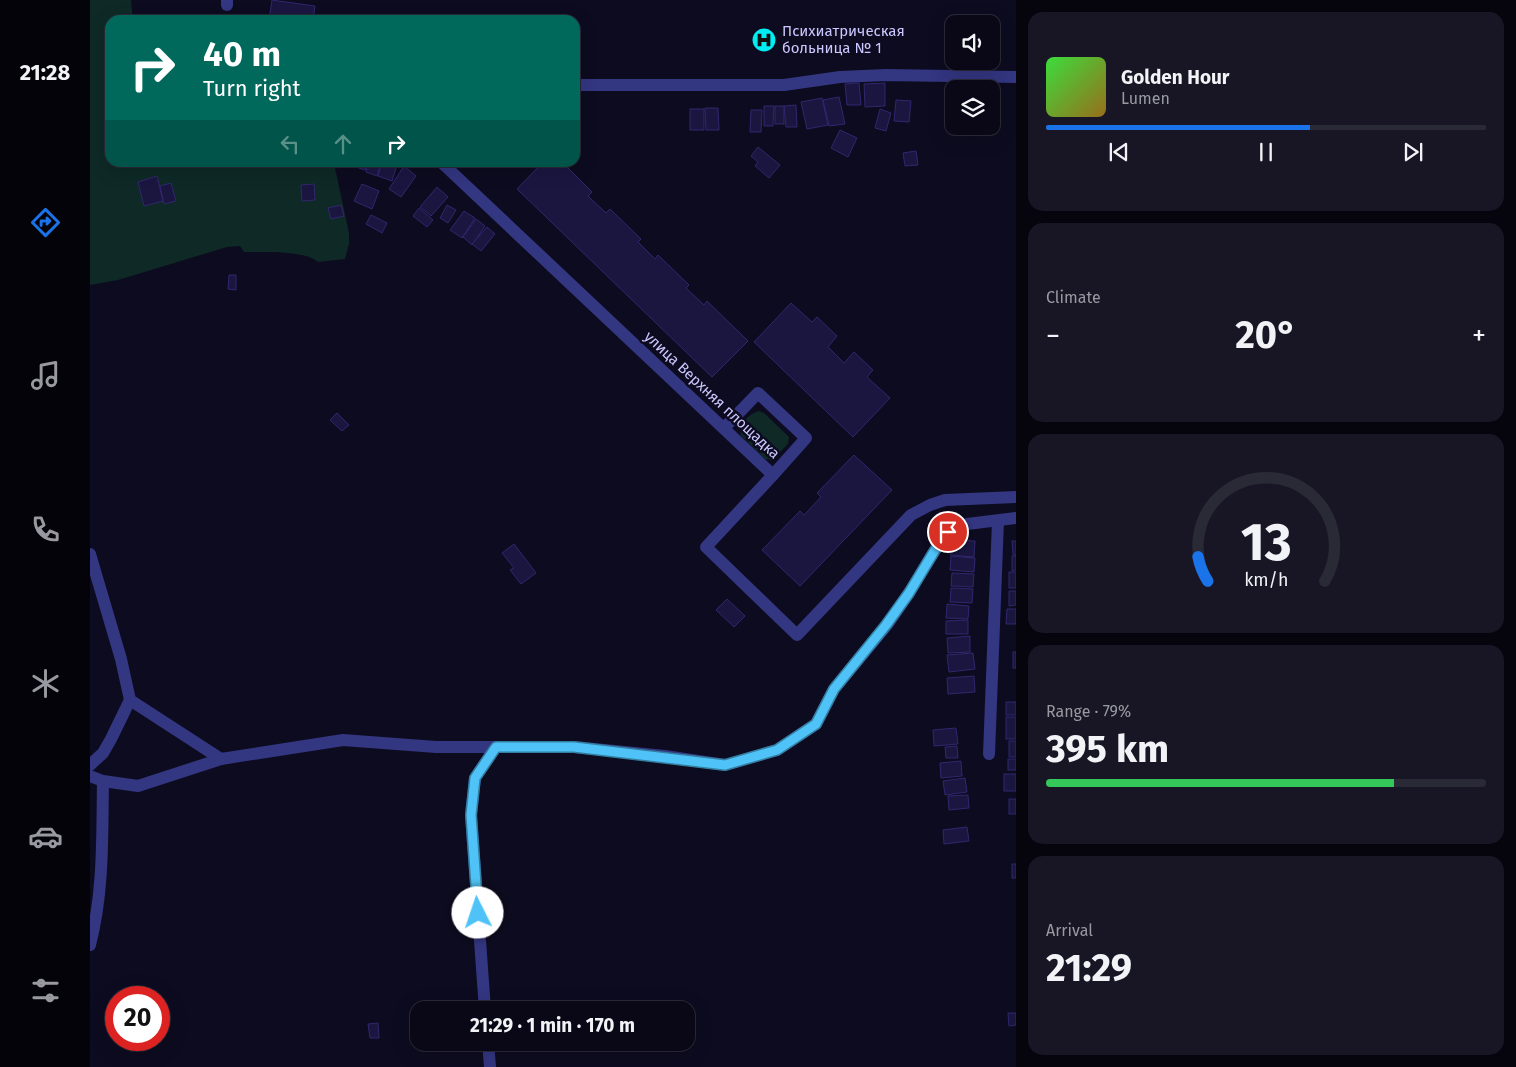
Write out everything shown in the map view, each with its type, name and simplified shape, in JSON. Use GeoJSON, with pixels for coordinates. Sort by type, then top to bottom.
{"type":"FeatureCollection","features":[{"type":"Feature","properties":{"kind":"street"},"geometry":{"type":"LineString","coordinates":[[580,85],[784,84],[840,77],[886,75],[1016,77]]}},
{"type":"Feature","properties":{"kind":"street","name":"улица Верхняя площадка"},"geometry":{"type":"LineString","coordinates":[[446,167],[773,475],[706,547],[797,635],[912,515],[930,505],[945,500],[1016,497]]}},
{"type":"Feature","properties":{"kind":"street"},"geometry":{"type":"LineString","coordinates":[[724,428],[758,393],[806,438],[773,475]]}},
{"type":"Feature","properties":{"kind":"street"},"geometry":{"type":"LineString","coordinates":[[90,776],[103,781],[138,786],[221,759],[343,740],[436,748],[574,747],[725,765],[777,750],[816,724],[834,689],[886,625],[948,532],[967,524],[1016,518]]}},
{"type":"Feature","properties":{"kind":"street"},"geometry":{"type":"LineString","coordinates":[[989,754],[998,521]]}},
{"type":"Feature","properties":{"kind":"street"},"geometry":{"type":"LineString","coordinates":[[90,554],[121,659],[130,700],[103,753],[90,765]]}},
{"type":"Feature","properties":{"kind":"street"},"geometry":{"type":"LineString","coordinates":[[130,700],[221,759]]}},
{"type":"Feature","properties":{"kind":"street"},"geometry":{"type":"LineString","coordinates":[[484,1001],[471,815],[475,778],[496,747]]}},
{"type":"Feature","properties":{"kind":"street"},"geometry":{"type":"LineString","coordinates":[[90,945],[97,919],[102,856],[103,781]]}},
{"type":"Feature","properties":{"kind":"street"},"geometry":{"type":"LineString","coordinates":[[489,1051],[490,1067]]}},
{"type":"Feature","properties":{"kind":"green space"},"geometry":{"type":"Polygon","coordinates":[[[90,0],[131,0],[132,15],[105,15],[105,167],[335,167],[349,233],[349,244],[345,259],[318,262],[303,255],[244,252],[240,246],[227,247],[118,280],[90,285],[90,0]]]}},
{"type":"Feature","properties":{"kind":"green space"},"geometry":{"type":"Polygon","coordinates":[[[759,411],[764,413],[789,437],[788,444],[772,460],[765,459],[741,436],[741,428],[745,420],[759,411]]]}},
{"type":"Feature","properties":{"kind":"building"},"geometry":{"type":"Polygon","coordinates":[[[272,0],[315,6],[314,15],[270,15],[272,0]]]}},
{"type":"Feature","properties":{"kind":"building"},"geometry":{"type":"Polygon","coordinates":[[[859,83],[861,105],[847,105],[845,84],[859,83]]]}},
{"type":"Feature","properties":{"kind":"building"},"geometry":{"type":"Polygon","coordinates":[[[885,83],[885,106],[865,107],[864,84],[885,83]]]}},
{"type":"Feature","properties":{"kind":"building"},"geometry":{"type":"Polygon","coordinates":[[[839,97],[845,124],[829,126],[823,100],[839,97]]]}},
{"type":"Feature","properties":{"kind":"building"},"geometry":{"type":"Polygon","coordinates":[[[822,98],[828,125],[807,129],[801,102],[822,98]]]}},
{"type":"Feature","properties":{"kind":"building"},"geometry":{"type":"Polygon","coordinates":[[[896,100],[911,101],[909,122],[894,121],[896,100]]]}},
{"type":"Feature","properties":{"kind":"building"},"geometry":{"type":"Polygon","coordinates":[[[796,105],[797,127],[786,127],[784,106],[796,105]]]}},
{"type":"Feature","properties":{"kind":"building"},"geometry":{"type":"Polygon","coordinates":[[[764,106],[774,106],[773,126],[764,126],[764,106]]]}},
{"type":"Feature","properties":{"kind":"building"},"geometry":{"type":"Polygon","coordinates":[[[775,106],[784,106],[784,124],[775,124],[775,106]]]}},
{"type":"Feature","properties":{"kind":"building"},"geometry":{"type":"Polygon","coordinates":[[[705,108],[718,108],[719,130],[706,130],[705,108]]]}},
{"type":"Feature","properties":{"kind":"building"},"geometry":{"type":"Polygon","coordinates":[[[690,109],[704,109],[704,130],[690,130],[690,109]]]}},
{"type":"Feature","properties":{"kind":"building"},"geometry":{"type":"Polygon","coordinates":[[[880,109],[891,113],[886,131],[875,128],[880,109]]]}},
{"type":"Feature","properties":{"kind":"building"},"geometry":{"type":"Polygon","coordinates":[[[751,110],[762,110],[761,132],[750,132],[751,110]]]}},
{"type":"Feature","properties":{"kind":"building"},"geometry":{"type":"Polygon","coordinates":[[[840,130],[857,138],[848,157],[831,148],[840,130]]]}},
{"type":"Feature","properties":{"kind":"building"},"geometry":{"type":"Polygon","coordinates":[[[758,147],[780,165],[769,178],[755,166],[758,162],[751,156],[758,147]]]}},
{"type":"Feature","properties":{"kind":"building"},"geometry":{"type":"Polygon","coordinates":[[[916,151],[918,165],[905,166],[903,153],[916,151]]]}},
{"type":"Feature","properties":{"kind":"building"},"geometry":{"type":"Polygon","coordinates":[[[367,167],[380,167],[377,176],[366,172],[367,167]]]}},
{"type":"Feature","properties":{"kind":"building"},"geometry":{"type":"Polygon","coordinates":[[[381,167],[396,167],[392,181],[378,176],[381,167]]]}},
{"type":"Feature","properties":{"kind":"building"},"geometry":{"type":"Polygon","coordinates":[[[403,167],[416,176],[401,197],[389,189],[403,167]]]}},
{"type":"Feature","properties":{"kind":"building"},"geometry":{"type":"Polygon","coordinates":[[[538,167],[567,167],[592,192],[588,196],[606,213],[610,209],[641,239],[638,242],[655,259],[658,255],[689,285],[686,288],[704,305],[707,301],[748,341],[712,377],[517,189],[538,167]]]}},
{"type":"Feature","properties":{"kind":"building"},"geometry":{"type":"Polygon","coordinates":[[[157,176],[163,201],[144,206],[138,182],[157,176]]]}},
{"type":"Feature","properties":{"kind":"building"},"geometry":{"type":"Polygon","coordinates":[[[171,183],[176,201],[164,204],[160,186],[171,183]]]}},
{"type":"Feature","properties":{"kind":"building"},"geometry":{"type":"Polygon","coordinates":[[[314,184],[315,200],[302,201],[301,185],[314,184]]]}},
{"type":"Feature","properties":{"kind":"building"},"geometry":{"type":"Polygon","coordinates":[[[362,184],[379,191],[372,209],[354,201],[362,184]]]}},
{"type":"Feature","properties":{"kind":"building"},"geometry":{"type":"Polygon","coordinates":[[[437,187],[448,197],[431,216],[420,207],[437,187]]]}},
{"type":"Feature","properties":{"kind":"building"},"geometry":{"type":"Polygon","coordinates":[[[341,205],[344,216],[331,219],[328,208],[341,205]]]}},
{"type":"Feature","properties":{"kind":"building"},"geometry":{"type":"Polygon","coordinates":[[[447,205],[456,210],[448,223],[440,218],[447,205]]]}},
{"type":"Feature","properties":{"kind":"building"},"geometry":{"type":"Polygon","coordinates":[[[419,208],[433,220],[427,227],[413,216],[419,208]]]}},
{"type":"Feature","properties":{"kind":"building"},"geometry":{"type":"Polygon","coordinates":[[[464,211],[475,218],[462,238],[450,230],[464,211]]]}},
{"type":"Feature","properties":{"kind":"building"},"geometry":{"type":"Polygon","coordinates":[[[371,215],[387,223],[382,233],[366,224],[371,215]]]}},
{"type":"Feature","properties":{"kind":"building"},"geometry":{"type":"Polygon","coordinates":[[[476,219],[485,226],[472,245],[463,237],[476,219]]]}},
{"type":"Feature","properties":{"kind":"building"},"geometry":{"type":"Polygon","coordinates":[[[487,227],[495,234],[481,251],[472,244],[487,227]]]}},
{"type":"Feature","properties":{"kind":"building"},"geometry":{"type":"Polygon","coordinates":[[[229,275],[236,275],[236,290],[228,289],[229,275]]]}},
{"type":"Feature","properties":{"kind":"building"},"geometry":{"type":"Polygon","coordinates":[[[791,303],[812,322],[817,317],[837,336],[828,347],[844,363],[854,352],[873,370],[867,377],[890,398],[853,437],[754,342],[791,303]]]}},
{"type":"Feature","properties":{"kind":"building"},"geometry":{"type":"Polygon","coordinates":[[[337,413],[349,425],[342,431],[330,420],[337,413]]]}},
{"type":"Feature","properties":{"kind":"building"},"geometry":{"type":"Polygon","coordinates":[[[854,455],[892,490],[800,586],[762,550],[800,511],[804,515],[821,497],[817,493],[854,455]]]}},
{"type":"Feature","properties":{"kind":"building"},"geometry":{"type":"Polygon","coordinates":[[[951,540],[975,541],[974,557],[950,555],[951,540]]]}},
{"type":"Feature","properties":{"kind":"building"},"geometry":{"type":"Polygon","coordinates":[[[1012,541],[1016,541],[1016,555],[1013,555],[1012,541]]]}},
{"type":"Feature","properties":{"kind":"building"},"geometry":{"type":"Polygon","coordinates":[[[514,544],[536,573],[521,584],[510,570],[514,568],[502,553],[514,544]]]}},
{"type":"Feature","properties":{"kind":"building"},"geometry":{"type":"Polygon","coordinates":[[[951,556],[975,558],[974,572],[950,570],[951,556]]]}},
{"type":"Feature","properties":{"kind":"building"},"geometry":{"type":"Polygon","coordinates":[[[1012,556],[1016,556],[1016,570],[1012,571],[1012,556]]]}},
{"type":"Feature","properties":{"kind":"building"},"geometry":{"type":"Polygon","coordinates":[[[1009,572],[1016,572],[1016,588],[1009,588],[1009,572]]]}},
{"type":"Feature","properties":{"kind":"building"},"geometry":{"type":"Polygon","coordinates":[[[952,573],[974,574],[973,587],[951,586],[952,573]]]}},
{"type":"Feature","properties":{"kind":"building"},"geometry":{"type":"Polygon","coordinates":[[[951,588],[973,589],[972,603],[950,602],[951,588]]]}},
{"type":"Feature","properties":{"kind":"building"},"geometry":{"type":"Polygon","coordinates":[[[1009,591],[1016,591],[1016,605],[1009,606],[1009,591]]]}},
{"type":"Feature","properties":{"kind":"building"},"geometry":{"type":"Polygon","coordinates":[[[727,599],[745,616],[734,627],[716,610],[727,599]]]}},
{"type":"Feature","properties":{"kind":"building"},"geometry":{"type":"Polygon","coordinates":[[[947,604],[969,606],[968,619],[946,618],[947,604]]]}},
{"type":"Feature","properties":{"kind":"building"},"geometry":{"type":"Polygon","coordinates":[[[1007,609],[1016,609],[1016,624],[1006,624],[1007,609]]]}},
{"type":"Feature","properties":{"kind":"building"},"geometry":{"type":"Polygon","coordinates":[[[968,620],[968,634],[946,634],[946,621],[968,620]]]}},
{"type":"Feature","properties":{"kind":"building"},"geometry":{"type":"Polygon","coordinates":[[[970,636],[970,652],[948,653],[947,638],[970,636]]]}},
{"type":"Feature","properties":{"kind":"building"},"geometry":{"type":"Polygon","coordinates":[[[1013,652],[1016,652],[1016,668],[1013,668],[1013,652]]]}},
{"type":"Feature","properties":{"kind":"building"},"geometry":{"type":"Polygon","coordinates":[[[973,653],[975,669],[949,672],[947,655],[973,653]]]}},
{"type":"Feature","properties":{"kind":"building"},"geometry":{"type":"Polygon","coordinates":[[[974,676],[975,692],[948,694],[947,678],[974,676]]]}},
{"type":"Feature","properties":{"kind":"building"},"geometry":{"type":"Polygon","coordinates":[[[1006,702],[1016,702],[1016,715],[1006,715],[1006,702]]]}},
{"type":"Feature","properties":{"kind":"building"},"geometry":{"type":"Polygon","coordinates":[[[1006,717],[1016,717],[1016,739],[1006,739],[1006,717]]]}},
{"type":"Feature","properties":{"kind":"building"},"geometry":{"type":"Polygon","coordinates":[[[956,728],[958,744],[934,746],[933,730],[956,728]]]}},
{"type":"Feature","properties":{"kind":"building"},"geometry":{"type":"Polygon","coordinates":[[[1009,741],[1016,741],[1016,757],[1009,757],[1009,741]]]}},
{"type":"Feature","properties":{"kind":"building"},"geometry":{"type":"Polygon","coordinates":[[[957,746],[958,758],[946,758],[945,747],[957,746]]]}},
{"type":"Feature","properties":{"kind":"building"},"geometry":{"type":"Polygon","coordinates":[[[1008,759],[1016,759],[1016,770],[1008,770],[1008,759]]]}},
{"type":"Feature","properties":{"kind":"building"},"geometry":{"type":"Polygon","coordinates":[[[961,761],[962,776],[941,778],[940,763],[961,761]]]}},
{"type":"Feature","properties":{"kind":"building"},"geometry":{"type":"Polygon","coordinates":[[[1004,774],[1016,774],[1016,791],[1004,791],[1004,774]]]}},
{"type":"Feature","properties":{"kind":"building"},"geometry":{"type":"Polygon","coordinates":[[[965,778],[967,792],[945,795],[943,781],[965,778]]]}},
{"type":"Feature","properties":{"kind":"building"},"geometry":{"type":"Polygon","coordinates":[[[968,795],[969,808],[949,810],[948,796],[968,795]]]}},
{"type":"Feature","properties":{"kind":"building"},"geometry":{"type":"Polygon","coordinates":[[[1009,799],[1016,799],[1016,814],[1009,814],[1009,799]]]}},
{"type":"Feature","properties":{"kind":"building"},"geometry":{"type":"Polygon","coordinates":[[[967,827],[969,841],[944,844],[943,830],[967,827]]]}},
{"type":"Feature","properties":{"kind":"building"},"geometry":{"type":"Polygon","coordinates":[[[1012,864],[1016,864],[1016,878],[1012,878],[1012,864]]]}},
{"type":"Feature","properties":{"kind":"building"},"geometry":{"type":"Polygon","coordinates":[[[1008,1013],[1016,1013],[1016,1025],[1009,1026],[1008,1013]]]}},
{"type":"Feature","properties":{"kind":"building"},"geometry":{"type":"Polygon","coordinates":[[[378,1023],[379,1038],[370,1038],[368,1024],[378,1023]]]}},
{"type":"Feature","properties":{"kind":"place","name":"Психиатрическая больница № 1"},"geometry":{"type":"Point","coordinates":[764,40]}},
{"type":"Feature","properties":{"kind":"route"},"geometry":{"type":"LineString","coordinates":[[478,913],[471,815],[475,778],[496,747],[574,747],[665,756],[725,765],[777,750],[816,724],[834,689],[886,625],[948,532]]}}]}
